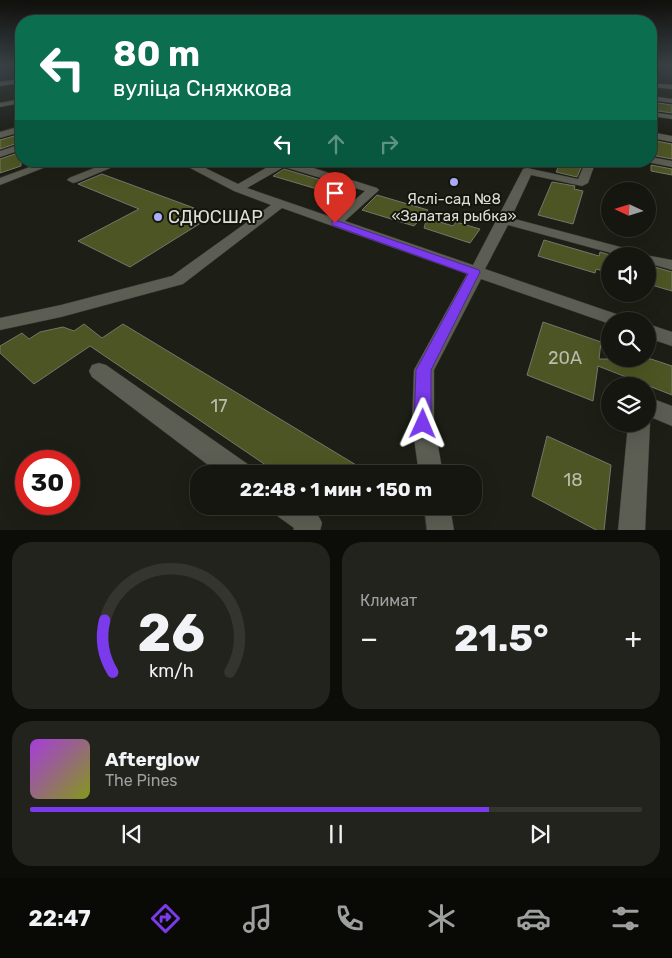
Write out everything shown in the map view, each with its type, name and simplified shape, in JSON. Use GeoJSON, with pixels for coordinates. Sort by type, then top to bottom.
{"type":"FeatureCollection","features":[{"type":"Feature","properties":{"kind":"street"},"geometry":{"type":"LineString","coordinates":[[0,94],[3,104]]}},
{"type":"Feature","properties":{"kind":"street"},"geometry":{"type":"LineString","coordinates":[[657,99],[672,101]]}},
{"type":"Feature","properties":{"kind":"street"},"geometry":{"type":"LineString","coordinates":[[657,115],[672,117]]}},
{"type":"Feature","properties":{"kind":"street"},"geometry":{"type":"LineString","coordinates":[[0,135],[15,131]]}},
{"type":"Feature","properties":{"kind":"street"},"geometry":{"type":"LineString","coordinates":[[657,136],[672,139]]}},
{"type":"Feature","properties":{"kind":"street"},"geometry":{"type":"LineString","coordinates":[[0,154],[15,149]]}},
{"type":"Feature","properties":{"kind":"street"},"geometry":{"type":"LineString","coordinates":[[657,161],[672,164]]}},
{"type":"Feature","properties":{"kind":"street"},"geometry":{"type":"LineString","coordinates":[[0,182],[40,167]]}},
{"type":"Feature","properties":{"kind":"street"},"geometry":{"type":"LineString","coordinates":[[73,180],[107,167]]}},
{"type":"Feature","properties":{"kind":"street"},"geometry":{"type":"LineString","coordinates":[[194,167],[238,189],[601,315]]}},
{"type":"Feature","properties":{"kind":"street"},"geometry":{"type":"LineString","coordinates":[[238,189],[275,167]]}},
{"type":"Feature","properties":{"kind":"street"},"geometry":{"type":"LineString","coordinates":[[300,167],[372,190],[335,223]]}},
{"type":"Feature","properties":{"kind":"street"},"geometry":{"type":"LineString","coordinates":[[430,465],[423,424],[424,370],[474,272],[504,220],[526,171],[582,183],[589,167]]}},
{"type":"Feature","properties":{"kind":"street"},"geometry":{"type":"LineString","coordinates":[[0,324],[61,311],[177,280],[280,204]]}},
{"type":"Feature","properties":{"kind":"street"},"geometry":{"type":"LineString","coordinates":[[504,220],[604,247]]}},
{"type":"Feature","properties":{"kind":"street"},"geometry":{"type":"LineString","coordinates":[[656,261],[672,265]]}},
{"type":"Feature","properties":{"kind":"street"},"geometry":{"type":"LineString","coordinates":[[656,334],[672,339]]}},
{"type":"Feature","properties":{"kind":"street"},"geometry":{"type":"LineString","coordinates":[[99,371],[228,465]]}},
{"type":"Feature","properties":{"kind":"street"},"geometry":{"type":"LineString","coordinates":[[656,409],[672,416]]}},
{"type":"Feature","properties":{"kind":"street"},"geometry":{"type":"LineString","coordinates":[[631,530],[639,432]]}},
{"type":"Feature","properties":{"kind":"street"},"geometry":{"type":"LineString","coordinates":[[297,515],[309,524],[306,530]]}},
{"type":"Feature","properties":{"kind":"street"},"geometry":{"type":"LineString","coordinates":[[438,515],[441,530]]}},
{"type":"Feature","properties":{"kind":"building"},"geometry":{"type":"Polygon","coordinates":[[[657,103],[672,105],[672,113],[657,111],[657,103]]]}},
{"type":"Feature","properties":{"kind":"building"},"geometry":{"type":"Polygon","coordinates":[[[15,136],[15,144],[0,149],[0,140],[15,136]]]}},
{"type":"Feature","properties":{"kind":"building"},"geometry":{"type":"Polygon","coordinates":[[[657,141],[672,144],[672,159],[657,156],[657,141]]]}},
{"type":"Feature","properties":{"kind":"building"},"geometry":{"type":"Polygon","coordinates":[[[15,154],[15,167],[18,167],[0,173],[0,159],[15,154]]]}},
{"type":"Feature","properties":{"kind":"building"},"geometry":{"type":"Polygon","coordinates":[[[657,166],[672,169],[672,175],[651,171],[651,167],[657,166]]]}},
{"type":"Feature","properties":{"kind":"building"},"geometry":{"type":"Polygon","coordinates":[[[558,167],[581,167],[577,177],[556,172],[558,167]]]}},
{"type":"Feature","properties":{"kind":"building"},"geometry":{"type":"Polygon","coordinates":[[[284,169],[354,190],[344,197],[273,176],[284,169]]]}},
{"type":"Feature","properties":{"kind":"building","name":"СДЮСШАР"},"geometry":{"type":"Polygon","coordinates":[[[102,174],[194,208],[185,214],[204,221],[130,267],[78,241],[139,209],[78,184],[102,174]]]}},
{"type":"Feature","properties":{"kind":"building"},"geometry":{"type":"Polygon","coordinates":[[[552,182],[575,186],[574,189],[583,191],[573,224],[538,215],[552,182]]]}},
{"type":"Feature","properties":{"kind":"building"},"geometry":{"type":"Polygon","coordinates":[[[377,195],[428,210],[414,226],[362,210],[377,195]]]}},
{"type":"Feature","properties":{"kind":"building"},"geometry":{"type":"Polygon","coordinates":[[[427,218],[453,226],[456,222],[480,229],[470,243],[424,228],[427,218]]]}},
{"type":"Feature","properties":{"kind":"building"},"geometry":{"type":"Polygon","coordinates":[[[544,240],[599,256],[600,252],[601,270],[596,269],[595,273],[538,256],[544,240]]]}},
{"type":"Feature","properties":{"kind":"building"},"geometry":{"type":"Polygon","coordinates":[[[656,267],[672,272],[672,291],[656,286],[656,267]]]}},
{"type":"Feature","properties":{"kind":"building"},"geometry":{"type":"Polygon","coordinates":[[[543,322],[601,342],[599,359],[601,359],[601,367],[656,367],[656,361],[672,366],[672,395],[656,389],[656,377],[626,377],[598,366],[593,401],[527,375],[543,322]]]}},
{"type":"Feature","properties":{"kind":"building"},"geometry":{"type":"Polygon","coordinates":[[[84,324],[102,338],[123,324],[356,465],[266,465],[90,346],[34,384],[0,353],[0,346],[22,333],[29,339],[40,332],[63,327],[74,331],[84,324]]]}},
{"type":"Feature","properties":{"kind":"building"},"geometry":{"type":"Polygon","coordinates":[[[547,436],[611,465],[604,530],[596,530],[532,496],[547,436]]]}},
{"type":"Feature","properties":{"kind":"place","name":"Яслі-сад №8 «Залатая рыбка»"},"geometry":{"type":"Point","coordinates":[454,182]}},
{"type":"Feature","properties":{"kind":"place","name":"СДЮСШАР"},"geometry":{"type":"Point","coordinates":[158,217]}},
{"type":"Feature","properties":{"kind":"route"},"geometry":{"type":"LineString","coordinates":[[335,223],[474,272],[424,370],[423,424]]}}]}
